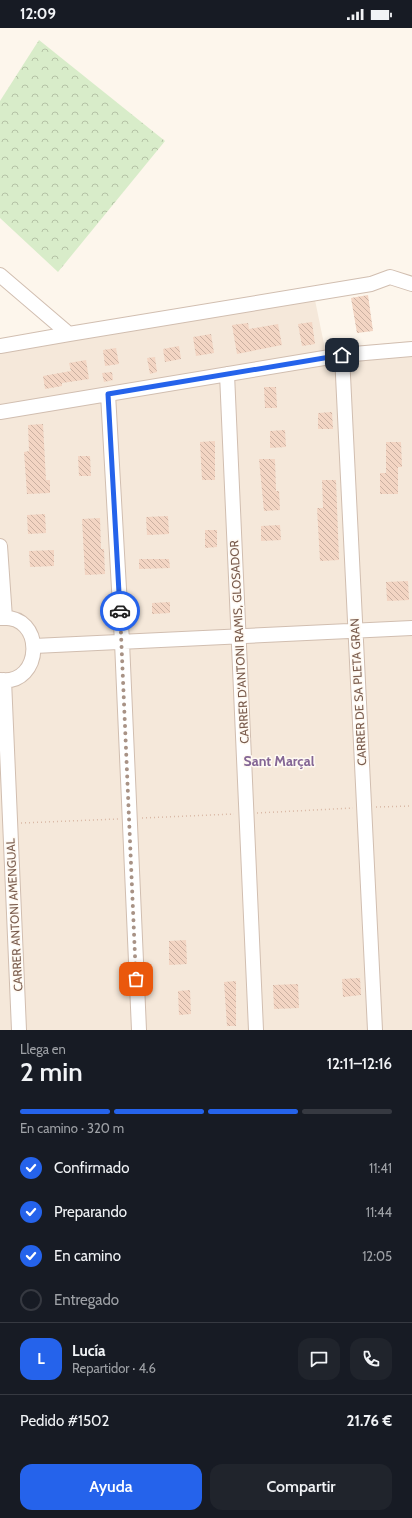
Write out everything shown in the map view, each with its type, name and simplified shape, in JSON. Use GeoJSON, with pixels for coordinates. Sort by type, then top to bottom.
{"type":"FeatureCollection","features":[{"type":"Feature","properties":{"kind":"street"},"geometry":{"type":"LineString","coordinates":[[0,275],[69,334]]}},
{"type":"Feature","properties":{"kind":"street"},"geometry":{"type":"LineString","coordinates":[[0,346],[371,284],[390,277],[412,284]]}},
{"type":"Feature","properties":{"kind":"street"},"geometry":{"type":"LineString","coordinates":[[0,412],[342,355],[412,349]]}},
{"type":"Feature","properties":{"kind":"street","name":"CARRER DE SA PLETA GRAN"},"geometry":{"type":"LineString","coordinates":[[342,355],[375,1030]]}},
{"type":"Feature","properties":{"kind":"street","name":"CARRER D'ANTONI RAMIS, GLOSADOR"},"geometry":{"type":"LineString","coordinates":[[226,374],[256,1030]]}},
{"type":"Feature","properties":{"kind":"street"},"geometry":{"type":"LineString","coordinates":[[108,394],[122,642],[139,1030]]}},
{"type":"Feature","properties":{"kind":"street"},"geometry":{"type":"LineString","coordinates":[[0,546],[2,618],[21,623],[28,630],[34,646],[30,666],[23,673],[14,678],[2,680]]}},
{"type":"Feature","properties":{"kind":"street"},"geometry":{"type":"LineString","coordinates":[[34,646],[412,628]]}},
{"type":"Feature","properties":{"kind":"street","name":"CARRER ANTONI AMENGUAL"},"geometry":{"type":"LineString","coordinates":[[2,680],[20,1030]]}},
{"type":"Feature","properties":{"kind":"path"},"geometry":{"type":"LineString","coordinates":[[369,808],[412,806]]}},
{"type":"Feature","properties":{"kind":"path"},"geometry":{"type":"LineString","coordinates":[[252,813],[359,808]]}},
{"type":"Feature","properties":{"kind":"path"},"geometry":{"type":"LineString","coordinates":[[142,818],[240,813]]}},
{"type":"Feature","properties":{"kind":"path"},"geometry":{"type":"LineString","coordinates":[[17,823],[124,819]]}},
{"type":"Feature","properties":{"kind":"shaded area"},"geometry":{"type":"Polygon","coordinates":[[[315,300],[325,349],[412,341],[412,1030],[0,1030],[0,347],[315,300]]]}},
{"type":"Feature","properties":{"kind":"green space"},"geometry":{"type":"Polygon","coordinates":[[[39,40],[165,141],[58,272],[0,218],[0,101],[39,40]]]}},
{"type":"Feature","properties":{"kind":"building"},"geometry":{"type":"Polygon","coordinates":[[[368,295],[373,331],[357,333],[351,298],[368,295]]]}},
{"type":"Feature","properties":{"kind":"building"},"geometry":{"type":"Polygon","coordinates":[[[312,322],[315,344],[302,346],[298,324],[312,322]]]}},
{"type":"Feature","properties":{"kind":"building"},"geometry":{"type":"Polygon","coordinates":[[[248,323],[249,329],[278,324],[282,345],[237,354],[232,325],[248,323]]]}},
{"type":"Feature","properties":{"kind":"building"},"geometry":{"type":"Polygon","coordinates":[[[211,334],[214,353],[196,356],[193,337],[211,334]]]}},
{"type":"Feature","properties":{"kind":"building"},"geometry":{"type":"Polygon","coordinates":[[[179,346],[181,359],[165,362],[163,349],[179,346]]]}},
{"type":"Feature","properties":{"kind":"building"},"geometry":{"type":"Polygon","coordinates":[[[116,348],[119,364],[105,366],[103,350],[116,348]]]}},
{"type":"Feature","properties":{"kind":"building"},"geometry":{"type":"Polygon","coordinates":[[[155,357],[157,372],[150,374],[147,358],[155,357]]]}},
{"type":"Feature","properties":{"kind":"building"},"geometry":{"type":"Polygon","coordinates":[[[86,360],[89,379],[62,383],[62,386],[45,389],[43,376],[71,371],[69,363],[86,360]]]}},
{"type":"Feature","properties":{"kind":"building"},"geometry":{"type":"Polygon","coordinates":[[[112,372],[113,380],[104,382],[102,373],[112,372]]]}},
{"type":"Feature","properties":{"kind":"building"},"geometry":{"type":"Polygon","coordinates":[[[264,387],[276,387],[277,408],[265,408],[264,387]]]}},
{"type":"Feature","properties":{"kind":"building"},"geometry":{"type":"Polygon","coordinates":[[[332,412],[333,429],[318,429],[318,413],[332,412]]]}},
{"type":"Feature","properties":{"kind":"building"},"geometry":{"type":"Polygon","coordinates":[[[43,424],[46,480],[50,480],[50,493],[27,494],[24,452],[29,451],[28,425],[43,424]]]}},
{"type":"Feature","properties":{"kind":"building"},"geometry":{"type":"Polygon","coordinates":[[[285,430],[286,447],[270,448],[270,431],[285,430]]]}},
{"type":"Feature","properties":{"kind":"building"},"geometry":{"type":"Polygon","coordinates":[[[215,441],[215,480],[202,480],[200,442],[215,441]]]}},
{"type":"Feature","properties":{"kind":"building"},"geometry":{"type":"Polygon","coordinates":[[[386,442],[401,442],[402,467],[398,467],[398,494],[380,494],[380,473],[386,473],[386,442]]]}},
{"type":"Feature","properties":{"kind":"building"},"geometry":{"type":"Polygon","coordinates":[[[78,456],[90,456],[91,476],[79,476],[78,456]]]}},
{"type":"Feature","properties":{"kind":"building"},"geometry":{"type":"Polygon","coordinates":[[[259,459],[275,459],[276,491],[279,491],[280,510],[264,511],[259,459]]]}},
{"type":"Feature","properties":{"kind":"building"},"geometry":{"type":"Polygon","coordinates":[[[322,480],[336,480],[339,560],[320,561],[317,508],[323,508],[322,480]]]}},
{"type":"Feature","properties":{"kind":"building"},"geometry":{"type":"Polygon","coordinates":[[[45,514],[46,533],[28,534],[27,515],[45,514]]]}},
{"type":"Feature","properties":{"kind":"building"},"geometry":{"type":"Polygon","coordinates":[[[168,516],[169,534],[147,535],[146,517],[168,516]]]}},
{"type":"Feature","properties":{"kind":"building"},"geometry":{"type":"Polygon","coordinates":[[[100,518],[101,549],[104,549],[105,574],[85,575],[82,519],[100,518]]]}},
{"type":"Feature","properties":{"kind":"building"},"geometry":{"type":"Polygon","coordinates":[[[280,525],[281,540],[261,541],[261,526],[280,525]]]}},
{"type":"Feature","properties":{"kind":"building"},"geometry":{"type":"Polygon","coordinates":[[[205,530],[217,530],[217,547],[205,548],[205,530]]]}},
{"type":"Feature","properties":{"kind":"building"},"geometry":{"type":"Polygon","coordinates":[[[54,550],[54,566],[30,567],[29,551],[54,550]]]}},
{"type":"Feature","properties":{"kind":"building"},"geometry":{"type":"Polygon","coordinates":[[[139,559],[169,559],[170,568],[139,569],[139,559]]]}},
{"type":"Feature","properties":{"kind":"building"},"geometry":{"type":"Polygon","coordinates":[[[408,581],[409,600],[387,601],[386,582],[408,581]]]}},
{"type":"Feature","properties":{"kind":"building"},"geometry":{"type":"Polygon","coordinates":[[[170,602],[170,613],[152,614],[152,603],[170,602]]]}},
{"type":"Feature","properties":{"kind":"building"},"geometry":{"type":"Polygon","coordinates":[[[186,940],[187,964],[169,965],[169,941],[186,940]]]}},
{"type":"Feature","properties":{"kind":"building"},"geometry":{"type":"Polygon","coordinates":[[[360,978],[361,995],[343,997],[342,979],[360,978]]]}},
{"type":"Feature","properties":{"kind":"building"},"geometry":{"type":"Polygon","coordinates":[[[236,981],[236,1026],[227,1026],[224,982],[236,981]]]}},
{"type":"Feature","properties":{"kind":"building"},"geometry":{"type":"Polygon","coordinates":[[[298,984],[299,1008],[274,1009],[273,985],[298,984]]]}},
{"type":"Feature","properties":{"kind":"building"},"geometry":{"type":"Polygon","coordinates":[[[190,990],[191,1014],[179,1015],[178,991],[190,990]]]}},
{"type":"Feature","properties":{"kind":"way so far"},"geometry":{"type":"LineString","coordinates":[[120,611],[136,979]]}},
{"type":"Feature","properties":{"kind":"district","name":"Sant Marçal"},"geometry":{"type":"Point","coordinates":[279,761]}},
{"type":"Feature","properties":{"kind":"route"},"geometry":{"type":"LineString","coordinates":[[120,611],[108,394],[342,355]]}}]}
